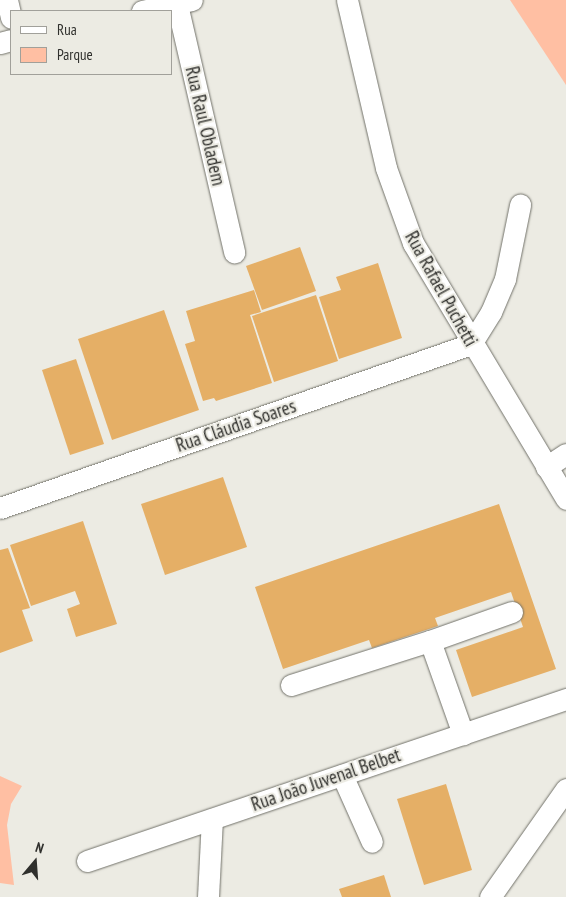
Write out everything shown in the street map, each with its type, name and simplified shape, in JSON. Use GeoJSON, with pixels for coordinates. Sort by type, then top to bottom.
{"type":"FeatureCollection","features":[{"type":"Feature","properties":{"kind":"street"},"geometry":{"type":"LineString","coordinates":[[7,0],[10,14]]}},
{"type":"Feature","properties":{"kind":"street","name":"Rua Rafael Puchetti"},"geometry":{"type":"LineString","coordinates":[[347,0],[386,168],[402,219],[424,265],[566,500]]}},
{"type":"Feature","properties":{"kind":"street"},"geometry":{"type":"LineString","coordinates":[[146,10],[182,1]]}},
{"type":"Feature","properties":{"kind":"street","name":"Rua Raul Obladem"},"geometry":{"type":"LineString","coordinates":[[182,1],[234,252]]}},
{"type":"Feature","properties":{"kind":"street"},"geometry":{"type":"LineString","coordinates":[[471,344],[491,312],[505,279],[520,205]]}},
{"type":"Feature","properties":{"kind":"street","name":"Rua Cláudia Soares"},"geometry":{"type":"LineString","coordinates":[[0,508],[471,344]]}},
{"type":"Feature","properties":{"kind":"street"},"geometry":{"type":"LineString","coordinates":[[546,467],[566,454]]}},
{"type":"Feature","properties":{"kind":"street"},"geometry":{"type":"LineString","coordinates":[[291,685],[430,641],[512,612]]}},
{"type":"Feature","properties":{"kind":"street"},"geometry":{"type":"LineString","coordinates":[[430,641],[463,734]]}},
{"type":"Feature","properties":{"kind":"street","name":"Rua João Juvenal Belbet"},"geometry":{"type":"LineString","coordinates":[[87,861],[566,699]]}},
{"type":"Feature","properties":{"kind":"street"},"geometry":{"type":"LineString","coordinates":[[342,775],[372,842]]}},
{"type":"Feature","properties":{"kind":"street"},"geometry":{"type":"LineString","coordinates":[[490,897],[566,789]]}},
{"type":"Feature","properties":{"kind":"street"},"geometry":{"type":"LineString","coordinates":[[208,897],[212,819]]}},
{"type":"Feature","properties":{"kind":"green space"},"geometry":{"type":"Polygon","coordinates":[[[510,0],[566,0],[566,85],[510,0]]]}},
{"type":"Feature","properties":{"kind":"green space"},"geometry":{"type":"Polygon","coordinates":[[[0,776],[22,786],[11,804],[7,825],[14,885],[0,883],[0,776]]]}},
{"type":"Feature","properties":{"kind":"building"},"geometry":{"type":"Polygon","coordinates":[[[300,247],[316,291],[262,310],[246,266],[300,247]]]}},
{"type":"Feature","properties":{"kind":"building"},"geometry":{"type":"Polygon","coordinates":[[[378,263],[402,338],[339,359],[319,297],[341,290],[336,277],[378,263]]]}},
{"type":"Feature","properties":{"kind":"building"},"geometry":{"type":"Polygon","coordinates":[[[254,290],[261,312],[250,315],[272,383],[216,401],[214,398],[203,401],[185,344],[195,341],[186,311],[254,290]]]}},
{"type":"Feature","properties":{"kind":"building"},"geometry":{"type":"Polygon","coordinates":[[[316,295],[338,361],[274,382],[252,316],[316,295]]]}},
{"type":"Feature","properties":{"kind":"building"},"geometry":{"type":"Polygon","coordinates":[[[164,310],[199,410],[112,440],[78,339],[164,310]]]}},
{"type":"Feature","properties":{"kind":"building"},"geometry":{"type":"Polygon","coordinates":[[[76,359],[104,444],[70,455],[42,370],[76,359]]]}},
{"type":"Feature","properties":{"kind":"building"},"geometry":{"type":"Polygon","coordinates":[[[223,477],[247,547],[165,575],[141,504],[223,477]]]}},
{"type":"Feature","properties":{"kind":"building"},"geometry":{"type":"Polygon","coordinates":[[[499,504],[556,669],[472,697],[456,650],[523,627],[511,592],[435,618],[438,626],[372,648],[369,640],[283,669],[255,587],[499,504]]]}},
{"type":"Feature","properties":{"kind":"building"},"geometry":{"type":"Polygon","coordinates":[[[83,521],[117,624],[76,637],[67,609],[80,604],[75,591],[31,606],[10,545],[83,521]]]}},
{"type":"Feature","properties":{"kind":"building"},"geometry":{"type":"Polygon","coordinates":[[[8,548],[30,608],[22,610],[33,641],[0,653],[0,550],[8,548]]]}},
{"type":"Feature","properties":{"kind":"building"},"geometry":{"type":"Polygon","coordinates":[[[446,784],[472,870],[424,885],[397,799],[446,784]]]}},
{"type":"Feature","properties":{"kind":"building"},"geometry":{"type":"Polygon","coordinates":[[[384,875],[391,897],[342,897],[339,889],[384,875]]]}}]}
